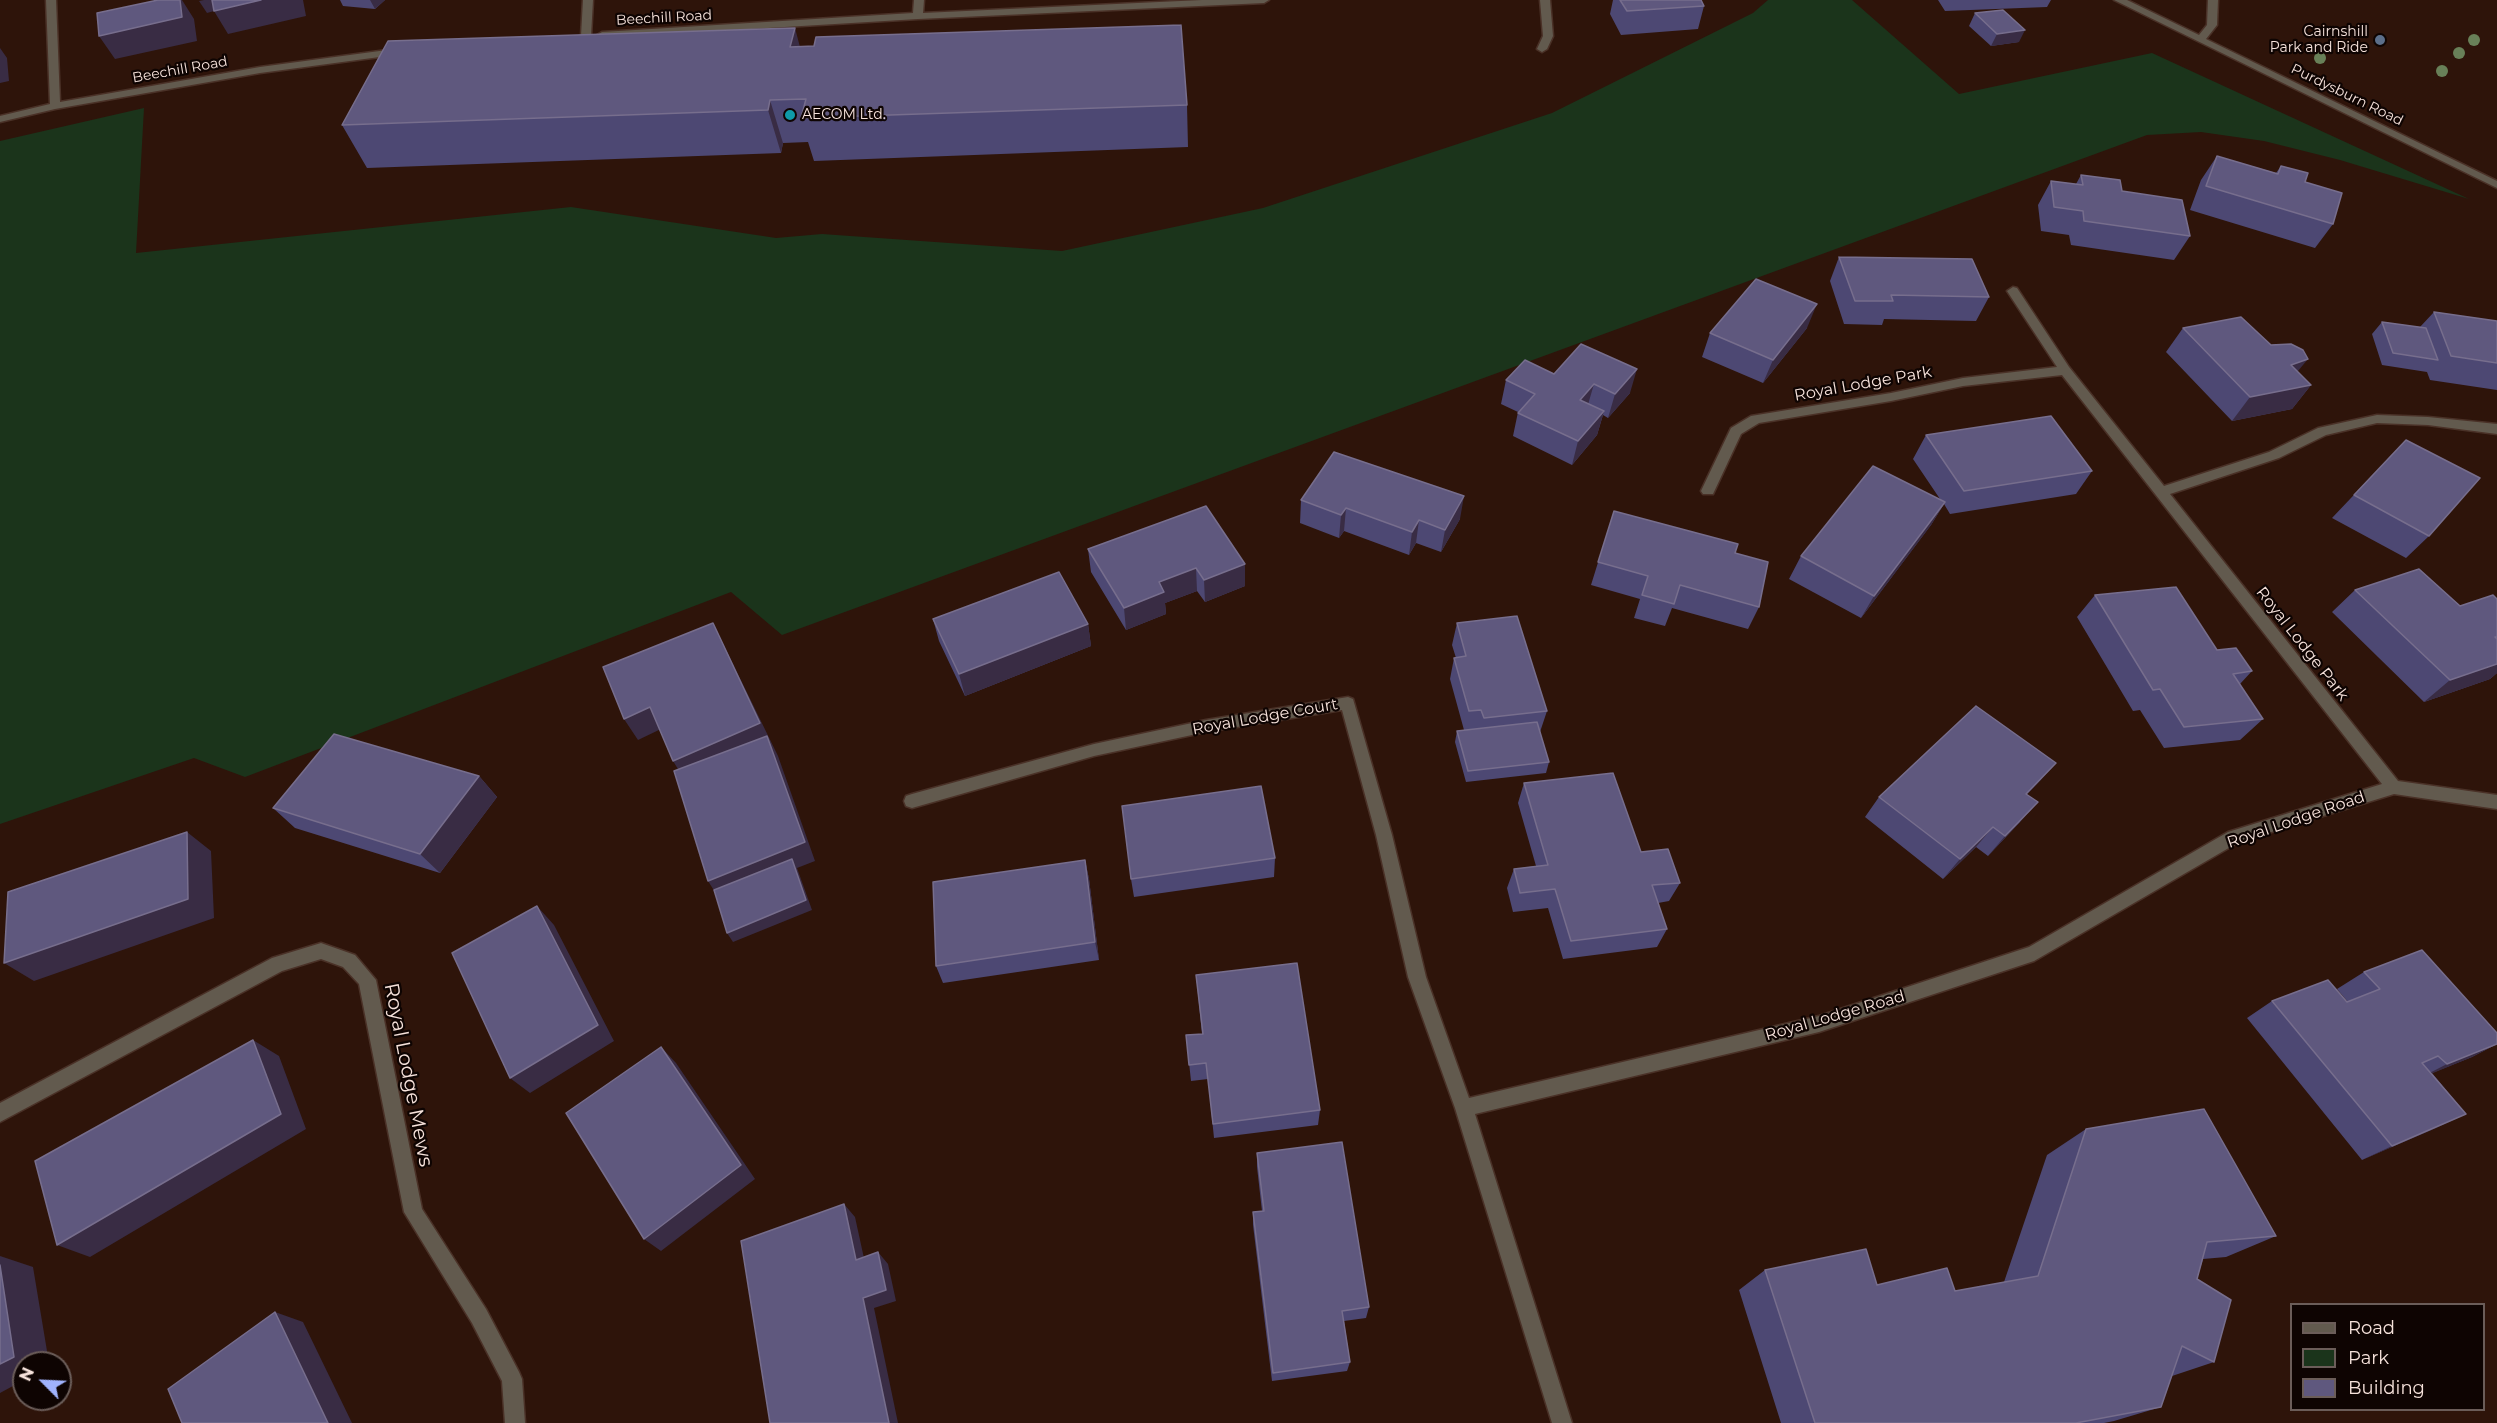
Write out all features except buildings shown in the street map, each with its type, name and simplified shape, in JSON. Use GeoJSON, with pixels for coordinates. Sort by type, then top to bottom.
{"type":"FeatureCollection","features":[{"type":"Feature","properties":{"kind":"street"},"geometry":{"type":"LineString","coordinates":[[51,0],[54,106]]}},
{"type":"Feature","properties":{"kind":"street"},"geometry":{"type":"LineString","coordinates":[[586,36],[588,0]]}},
{"type":"Feature","properties":{"kind":"street"},"geometry":{"type":"LineString","coordinates":[[918,16],[919,0]]}},
{"type":"Feature","properties":{"kind":"street","name":"Beechill Road"},"geometry":{"type":"LineString","coordinates":[[575,37],[918,16],[1264,0]]}},
{"type":"Feature","properties":{"kind":"street"},"geometry":{"type":"LineString","coordinates":[[1542,49],[1548,36],[1545,0]]}},
{"type":"Feature","properties":{"kind":"street"},"geometry":{"type":"LineString","coordinates":[[2121,1],[2144,0]]}},
{"type":"Feature","properties":{"kind":"street"},"geometry":{"type":"LineString","coordinates":[[2201,39],[2212,25],[2213,0]]}},
{"type":"Feature","properties":{"kind":"street","name":"Purdysburn Road"},"geometry":{"type":"LineString","coordinates":[[2121,1],[2497,185]]}},
{"type":"Feature","properties":{"kind":"street","name":"Beechill Road"},"geometry":{"type":"LineString","coordinates":[[0,119],[54,106],[260,70],[419,50]]}},
{"type":"Feature","properties":{"kind":"street","name":"Royal Lodge Park"},"geometry":{"type":"LineString","coordinates":[[2013,291],[2065,370],[2394,787]]}},
{"type":"Feature","properties":{"kind":"street","name":"Royal Lodge Park"},"geometry":{"type":"LineString","coordinates":[[1708,491],[1736,431],[1756,419],[1891,397],[1963,382],[2065,370]]}},
{"type":"Feature","properties":{"kind":"street"},"geometry":{"type":"LineString","coordinates":[[2162,492],[2274,455],[2322,431],[2378,419],[2428,421],[2497,429]]}},
{"type":"Feature","properties":{"kind":"street","name":"Royal Lodge Court"},"geometry":{"type":"LineString","coordinates":[[912,801],[1094,750],[1206,726],[1348,703],[1384,835],[1417,977],[1464,1108]]}},
{"type":"Feature","properties":{"kind":"street","name":"Royal Lodge Road"},"geometry":{"type":"LineString","coordinates":[[1464,1108],[1819,1024],[2034,953],[2234,837],[2394,787],[2497,802]]}},
{"type":"Feature","properties":{"kind":"street","name":"Royal Lodge Mews"},"geometry":{"type":"LineString","coordinates":[[0,1113],[278,964],[321,951],[349,961],[367,980],[413,1212],[479,1316],[512,1379],[515,1423]]}},
{"type":"Feature","properties":{"kind":"street"},"geometry":{"type":"LineString","coordinates":[[1464,1108],[1562,1423]]}},
{"type":"Feature","properties":{"kind":"green space"},"geometry":{"type":"Polygon","coordinates":[[[1768,0],[1852,0],[1959,94],[2152,53],[2469,199],[2340,160],[2264,141],[2201,132],[2147,135],[782,635],[731,592],[245,777],[194,758],[0,824],[0,141],[144,108],[136,253],[571,207],[776,238],[822,234],[1062,251],[1263,208],[1552,113],[1753,13],[1768,0]]]}},
{"type":"Feature","properties":{"kind":"place","name":"Cairnshill Park and Ride"},"geometry":{"type":"Point","coordinates":[2380,40]}},
{"type":"Feature","properties":{"kind":"place","name":"AECOM Ltd."},"geometry":{"type":"Point","coordinates":[790,115]}}]}
